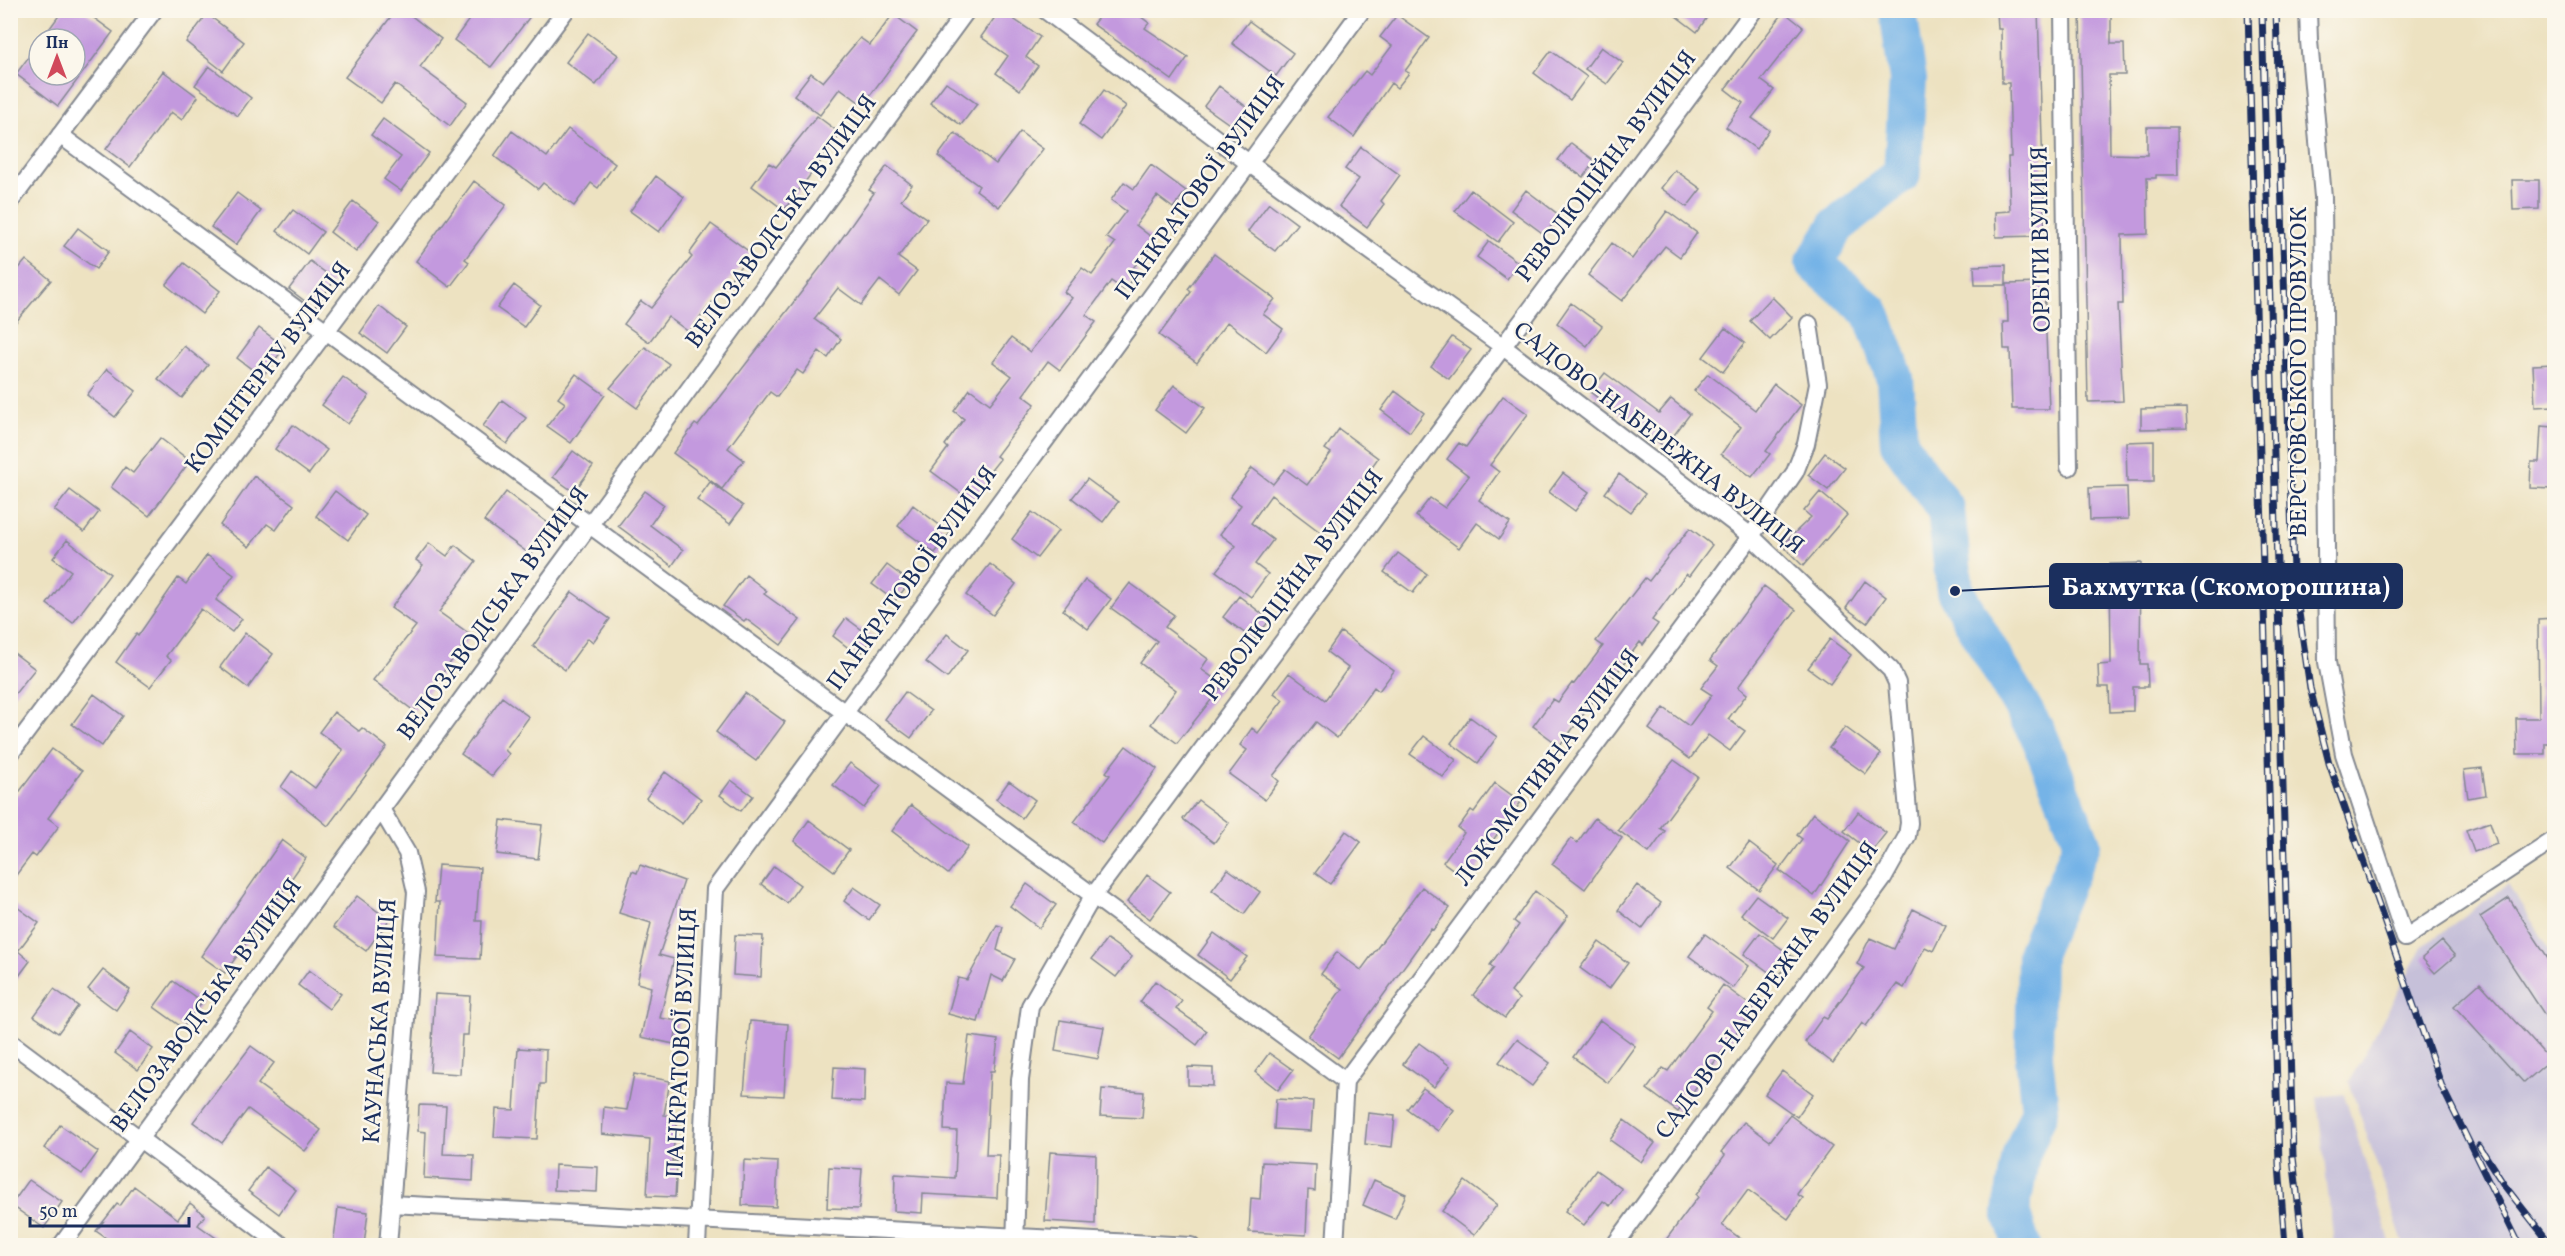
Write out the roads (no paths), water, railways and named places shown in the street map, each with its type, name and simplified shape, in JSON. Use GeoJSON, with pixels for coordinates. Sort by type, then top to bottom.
{"type":"FeatureCollection","features":[{"type":"Feature","properties":{"kind":"street"},"geometry":{"type":"LineString","coordinates":[[10,201],[153,10]]}},
{"type":"Feature","properties":{"kind":"street","name":"КОМІНТЕРНУ ВУЛИЦЯ"},"geometry":{"type":"LineString","coordinates":[[10,754],[566,10]]}},
{"type":"Feature","properties":{"kind":"street","name":"ВЕЛОЗАВОДСЬКА ВУЛИЦЯ"},"geometry":{"type":"LineString","coordinates":[[61,1245],[967,10]]}},
{"type":"Feature","properties":{"kind":"street","name":"САДОВО-НАБЕРЕЖНА ВУЛИЦЯ"},"geometry":{"type":"LineString","coordinates":[[1045,10],[1250,164],[1502,346],[1751,536],[1891,670],[1897,683],[1909,823],[1907,836],[1883,879],[1614,1245]]}},
{"type":"Feature","properties":{"kind":"street","name":"ПАНКРАТОВОЇ ВУЛИЦЯ"},"geometry":{"type":"LineString","coordinates":[[697,1245],[715,889],[1362,10]]}},
{"type":"Feature","properties":{"kind":"street","name":"РЕВОЛЮЦІЙНА ВУЛИЦЯ"},"geometry":{"type":"LineString","coordinates":[[1015,1241],[1020,1080],[1030,1006],[1094,896],[1754,10]]}},
{"type":"Feature","properties":{"kind":"street","name":"ОРБІТИ ВУЛИЦЯ"},"geometry":{"type":"LineString","coordinates":[[2063,10],[2069,466]]}},
{"type":"Feature","properties":{"kind":"street","name":"ВЕРСТОВСЬКОГО ПРОВУЛОК"},"geometry":{"type":"LineString","coordinates":[[2308,10],[2308,41],[2323,197],[2327,662],[2344,754],[2405,938],[2554,840]]}},
{"type":"Feature","properties":{"kind":"street"},"geometry":{"type":"LineString","coordinates":[[60,135],[1345,1081],[1335,1245]]}},
{"type":"Feature","properties":{"kind":"street","name":"ЛОКОМОТИВНА ВУЛИЦЯ"},"geometry":{"type":"LineString","coordinates":[[1345,1081],[1751,536],[1795,472],[1806,444],[1818,384],[1809,324]]}},
{"type":"Feature","properties":{"kind":"street","name":"КАУНАСЬКА ВУЛИЦЯ"},"geometry":{"type":"LineString","coordinates":[[381,809],[406,853],[416,892],[388,1245]]}},
{"type":"Feature","properties":{"kind":"street"},"geometry":{"type":"LineString","coordinates":[[10,1042],[283,1245]]}},
{"type":"Feature","properties":{"kind":"street"},"geometry":{"type":"LineString","coordinates":[[391,1204],[1015,1241],[1191,1245]]}},
{"type":"Feature","properties":{"kind":"waterway"},"geometry":{"type":"LineString","coordinates":[[1898,10],[1908,80],[1902,174],[1837,226],[1814,263],[1871,312],[1895,378],[1899,443],[1946,510],[1955,591],[2040,738],[2082,843],[2036,954],[2034,1057],[2040,1110],[2021,1155],[2011,1212],[2022,1246]]}},
{"type":"Feature","properties":{"kind":"railway"},"geometry":{"type":"LineString","coordinates":[[2248,10],[2279,1164],[2285,1246]]}},
{"type":"Feature","properties":{"kind":"railway"},"geometry":{"type":"LineString","coordinates":[[2262,10],[2293,1157],[2303,1246]]}},
{"type":"Feature","properties":{"kind":"railway"},"geometry":{"type":"LineString","coordinates":[[2276,10],[2293,572],[2310,688],[2329,763],[2442,1087],[2520,1246]]}},
{"type":"Feature","properties":{"kind":"railway"},"geometry":{"type":"LineString","coordinates":[[2479,1146],[2504,1185],[2552,1246]]}},
{"type":"Feature","properties":{"kind":"place","name":"Бахмутка (Скоморошина)"},"geometry":{"type":"Point","coordinates":[1955,591]}}]}
